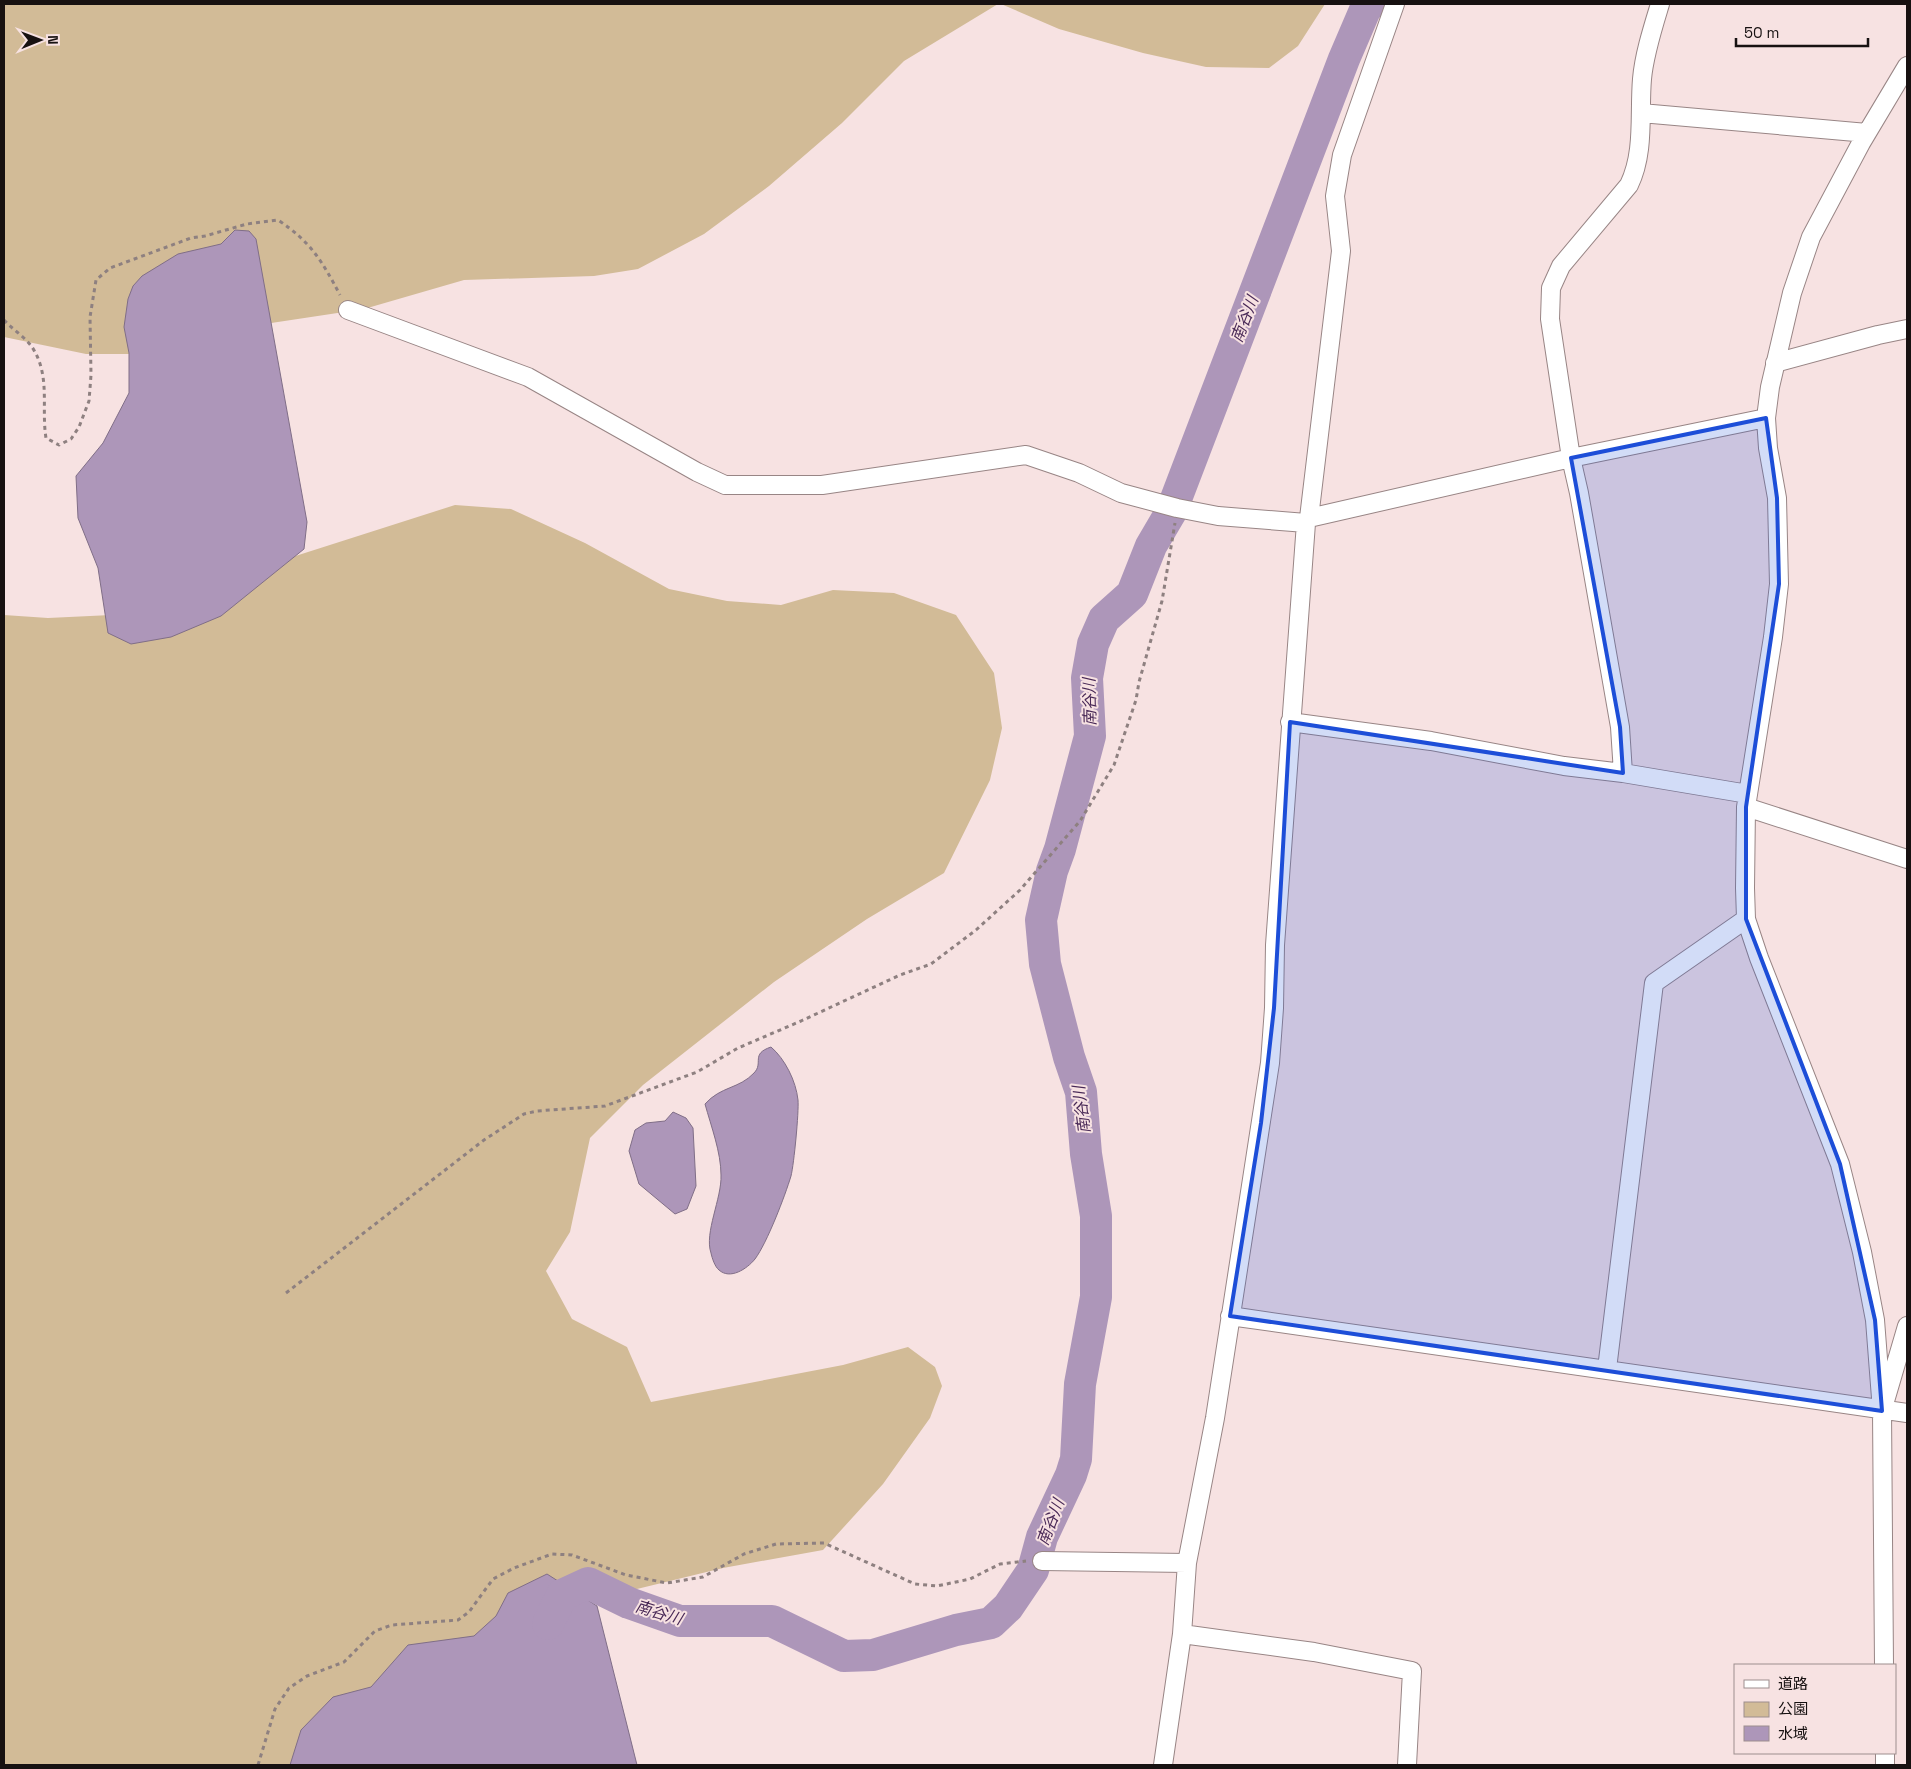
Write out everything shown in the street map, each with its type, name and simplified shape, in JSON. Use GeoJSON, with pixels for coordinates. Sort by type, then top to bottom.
{"type":"FeatureCollection","features":[{"type":"Feature","properties":{"kind":"street"},"geometry":{"type":"LineString","coordinates":[[1395,4],[1342,155],[1336,196],[1342,251],[1309,518],[1571,458],[1766,418]]}},
{"type":"Feature","properties":{"kind":"street"},"geometry":{"type":"LineString","coordinates":[[1623,773],[1620,727],[1580,493],[1571,458],[1550,319],[1551,288],[1561,266],[1629,185],[1636,172],[1642,77],[1660,4]]}},
{"type":"Feature","properties":{"kind":"street"},"geometry":{"type":"LineString","coordinates":[[1884,1664],[1882,1411],[1875,1320],[1862,1252],[1840,1164],[1759,958],[1746,919],[1747,801],[1773,637],[1779,584],[1777,498],[1768,448],[1766,418],[1775,363],[1792,293],[1811,237],[1907,66]]}},
{"type":"Feature","properties":{"kind":"street"},"geometry":{"type":"LineString","coordinates":[[1641,113],[1868,133]]}},
{"type":"Feature","properties":{"kind":"street"},"geometry":{"type":"LineString","coordinates":[[348,310],[528,377],[697,472],[726,485],[822,485],[1026,454],[1079,474],[1121,493],[1177,508],[1218,516],[1306,523],[1275,945],[1274,1008],[1270,1063],[1215,1418],[1187,1564],[1182,1634],[1163,1765]]}},
{"type":"Feature","properties":{"kind":"street"},"geometry":{"type":"LineString","coordinates":[[1775,363],[1878,335],[1907,330]]}},
{"type":"Feature","properties":{"kind":"street"},"geometry":{"type":"LineString","coordinates":[[1290,722],[1431,741],[1564,766],[1623,773],[1747,801],[1907,859]]}},
{"type":"Feature","properties":{"kind":"street"},"geometry":{"type":"LineString","coordinates":[[1607,1369],[1654,983],[1746,919]]}},
{"type":"Feature","properties":{"kind":"street"},"geometry":{"type":"LineString","coordinates":[[1230,1316],[1607,1369],[1882,1411],[1907,1413]]}},
{"type":"Feature","properties":{"kind":"street"},"geometry":{"type":"LineString","coordinates":[[1882,1411],[1907,1326]]}},
{"type":"Feature","properties":{"kind":"street"},"geometry":{"type":"LineString","coordinates":[[1042,1561],[1187,1564]]}},
{"type":"Feature","properties":{"kind":"street"},"geometry":{"type":"LineString","coordinates":[[1182,1634],[1314,1652],[1412,1671],[1407,1765]]}},
{"type":"Feature","properties":{"kind":"path"},"geometry":{"type":"LineString","coordinates":[[4,320],[32,347],[39,363],[46,394],[43,422],[46,438],[59,446],[71,440],[79,427],[89,401],[92,297],[96,280],[110,268],[191,238],[206,236],[247,224],[278,220],[300,235],[319,257],[348,310]]}},
{"type":"Feature","properties":{"kind":"path"},"geometry":{"type":"LineString","coordinates":[[286,1293],[484,1140],[524,1114],[537,1111],[605,1106],[697,1072],[738,1048],[801,1022],[900,975],[931,964],[976,930],[1020,890],[1080,821],[1114,765],[1136,700],[1139,682],[1162,601],[1177,508]]}},
{"type":"Feature","properties":{"kind":"path"},"geometry":{"type":"LineString","coordinates":[[258,1765],[274,1709],[290,1688],[307,1676],[344,1662],[375,1632],[392,1625],[458,1620],[469,1612],[493,1579],[514,1568],[552,1554],[572,1555],[626,1575],[667,1583],[703,1576],[744,1554],[776,1544],[824,1543],[915,1584],[937,1586],[970,1579],[1000,1564],[1023,1560]]}},
{"type":"Feature","properties":{"kind":"highlighted area"},"geometry":{"type":"Polygon","coordinates":[[[1766,418],[1777,498],[1779,584],[1746,807],[1746,919],[1840,1164],[1875,1320],[1882,1411],[1230,1316],[1261,1123],[1274,1008],[1290,722],[1623,773],[1620,727],[1571,458],[1766,418]]]}},
{"type":"Feature","properties":{"kind":"green space"},"geometry":{"type":"Polygon","coordinates":[[[4,4],[998,4],[904,61],[842,123],[769,186],[704,234],[638,269],[594,276],[464,280],[364,309],[258,325],[162,354],[86,354],[4,337],[4,4]]]}},
{"type":"Feature","properties":{"kind":"green space"},"geometry":{"type":"Polygon","coordinates":[[[1001,4],[1325,4],[1298,46],[1269,68],[1206,67],[1143,53],[1059,29],[1001,4]]]}},
{"type":"Feature","properties":{"kind":"green space"},"geometry":{"type":"Polygon","coordinates":[[[455,505],[511,509],[585,543],[669,589],[727,601],[781,605],[833,590],[894,593],[956,615],[994,673],[1002,728],[990,780],[944,873],[867,919],[774,982],[643,1085],[590,1138],[570,1232],[546,1271],[572,1319],[627,1347],[651,1402],[843,1365],[908,1347],[935,1367],[942,1386],[930,1418],[883,1484],[823,1550],[723,1568],[555,1609],[342,1765],[4,1765],[4,615],[48,618],[111,615],[455,505]]]}},
{"type":"Feature","properties":{"kind":"water"},"geometry":{"type":"Polygon","coordinates":[[[235,230],[249,231],[256,239],[307,522],[304,549],[221,616],[171,637],[131,644],[108,633],[98,568],[78,518],[76,476],[103,443],[129,393],[129,353],[124,327],[128,299],[133,286],[142,276],[178,254],[221,244],[235,230]]]}},
{"type":"Feature","properties":{"kind":"water"},"geometry":{"type":"Polygon","coordinates":[[[771,1047],[785,1064],[797,1093],[798,1115],[791,1176],[780,1207],[760,1252],[748,1266],[738,1272],[733,1274],[723,1273],[716,1267],[709,1245],[711,1226],[721,1184],[721,1166],[718,1148],[705,1104],[717,1094],[742,1082],[754,1073],[758,1066],[759,1056],[771,1047]]]}},
{"type":"Feature","properties":{"kind":"water"},"geometry":{"type":"Polygon","coordinates":[[[673,1112],[686,1118],[693,1128],[696,1186],[687,1209],[675,1214],[639,1184],[629,1151],[635,1130],[646,1123],[665,1121],[673,1112]]]}},
{"type":"Feature","properties":{"kind":"water"},"geometry":{"type":"Polygon","coordinates":[[[547,1574],[597,1606],[637,1765],[290,1765],[301,1730],[333,1697],[371,1687],[408,1645],[474,1636],[496,1616],[508,1593],[547,1574]]]}},
{"type":"Feature","properties":{"kind":"waterway","name":"南谷川"},"geometry":{"type":"LineString","coordinates":[[548,1624],[562,1595],[588,1583],[629,1603],[680,1621],[772,1621],[844,1656],[873,1655],[956,1630],[991,1623],[1008,1607],[1033,1570],[1042,1537],[1071,1475],[1076,1459],[1080,1384],[1096,1297],[1096,1216],[1086,1154],[1081,1092],[1069,1057],[1045,964],[1041,920],[1052,871],[1060,849],[1090,736],[1087,678],[1093,644],[1104,619],[1132,594],[1151,546],[1171,512],[1344,59],[1365,10],[1370,4]]}}]}
